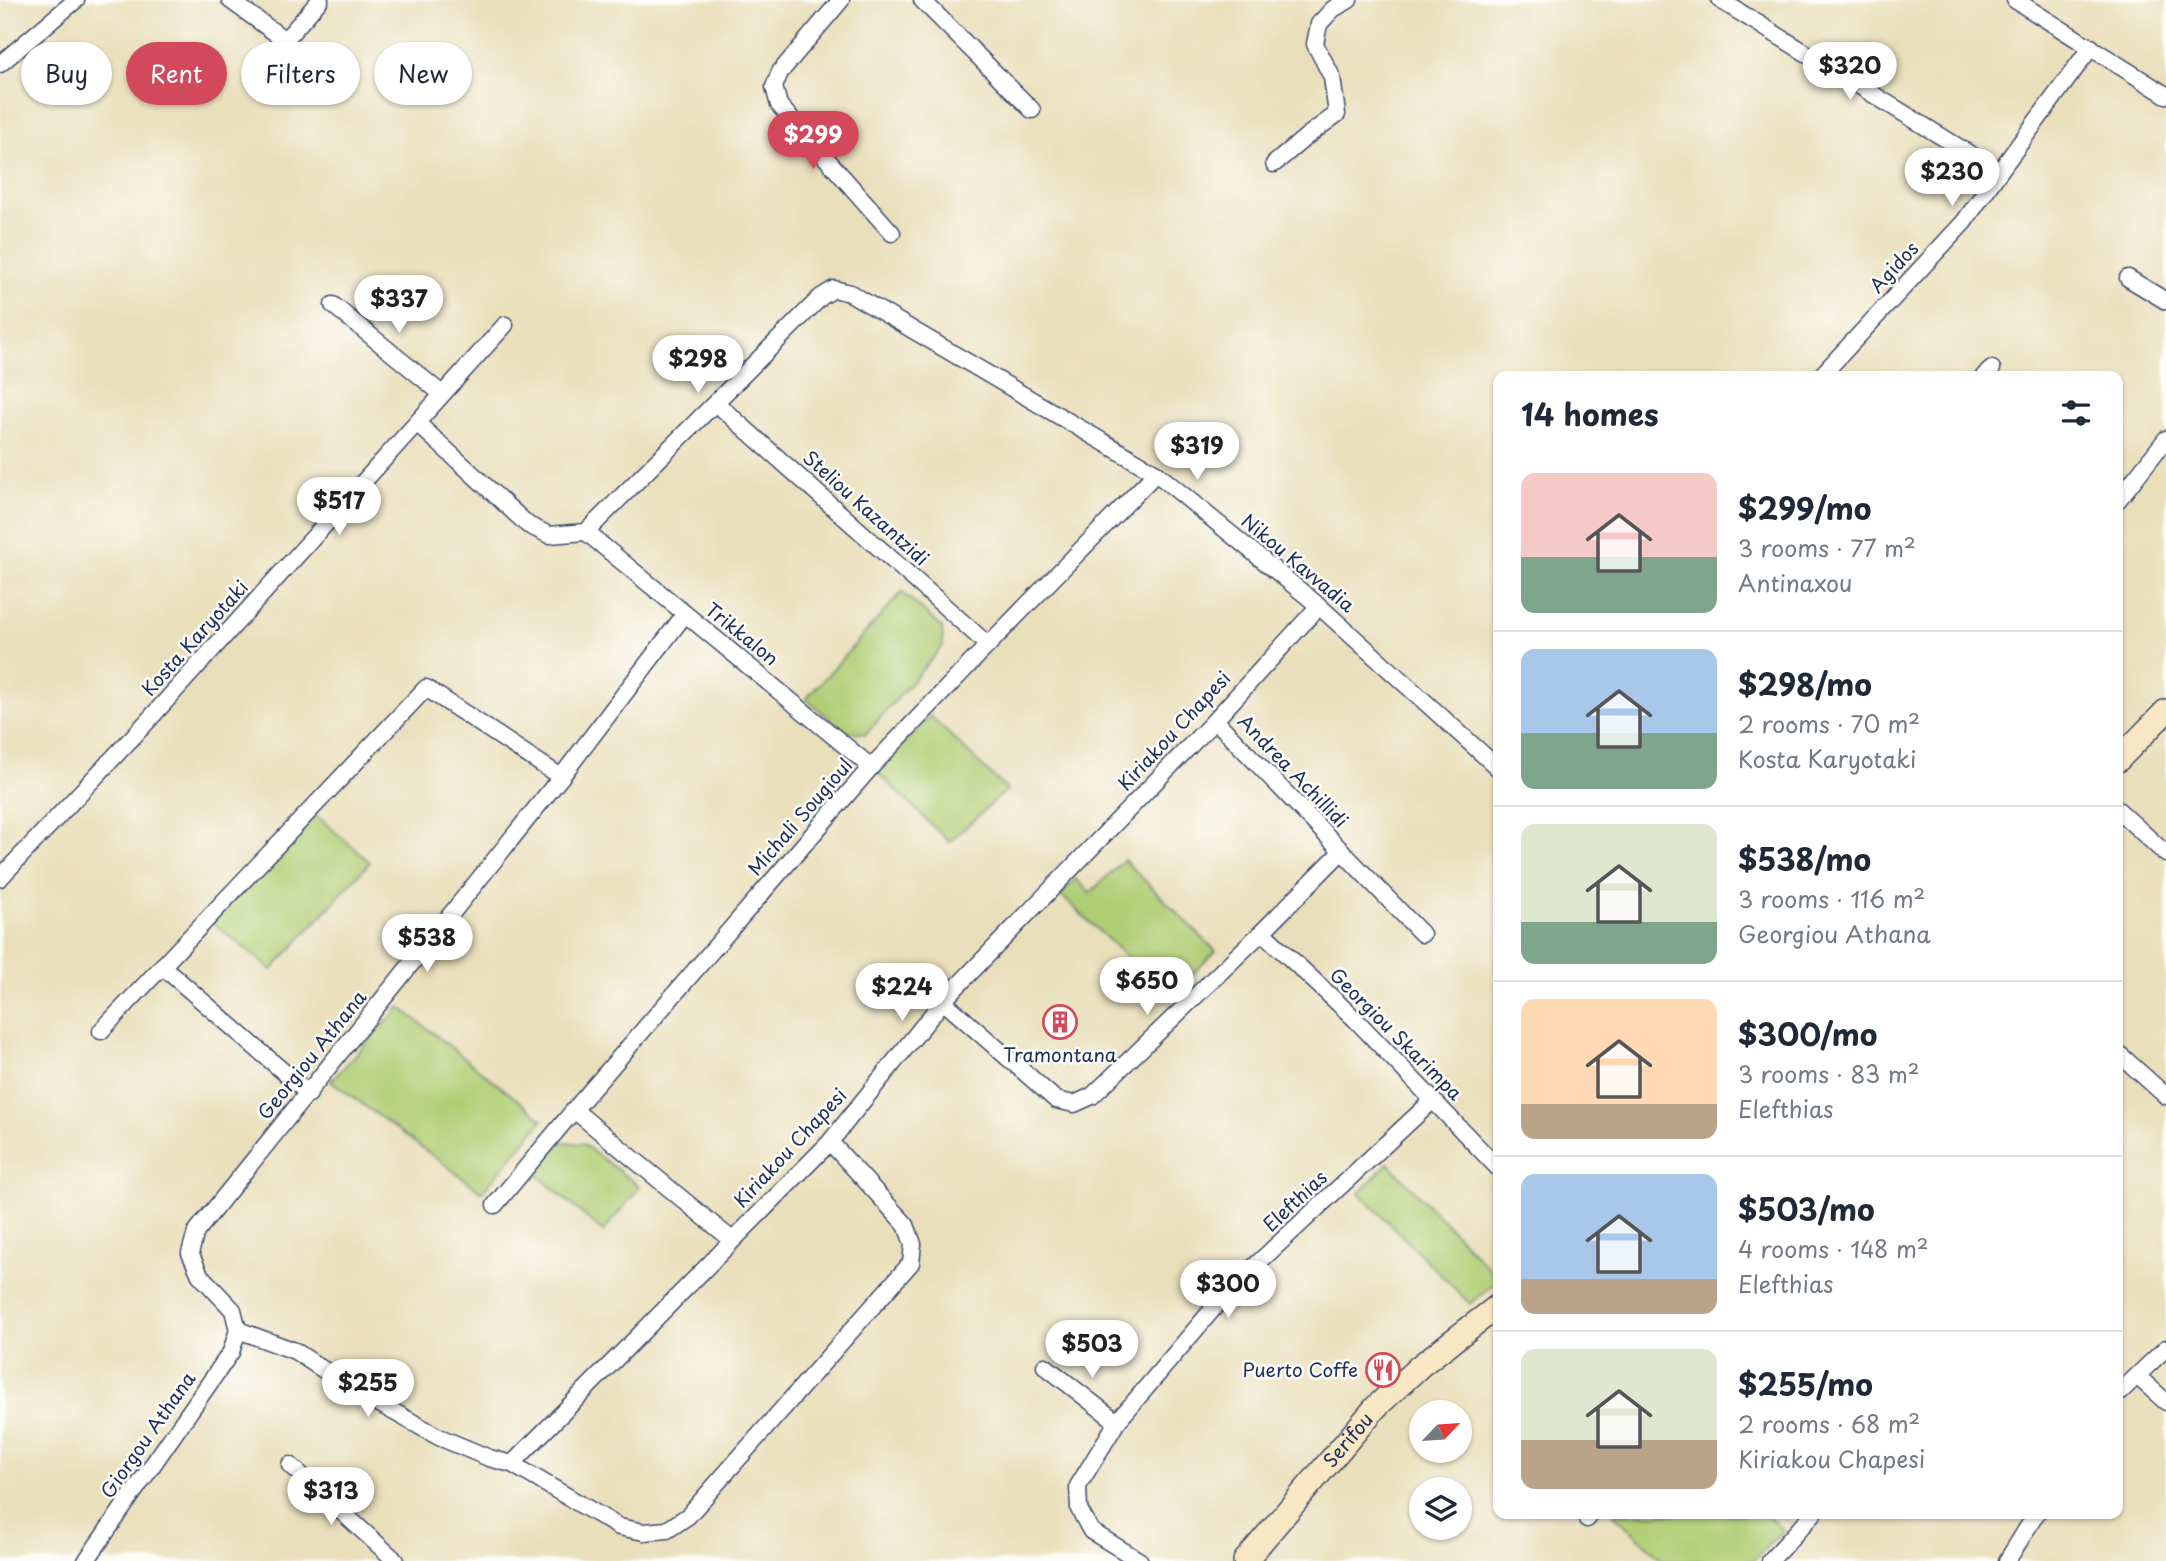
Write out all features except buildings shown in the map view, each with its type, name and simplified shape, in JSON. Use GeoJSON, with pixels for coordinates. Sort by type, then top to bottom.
{"type":"FeatureCollection","features":[{"type":"Feature","properties":{"kind":"street"},"geometry":{"type":"LineString","coordinates":[[0,64],[76,0]]}},
{"type":"Feature","properties":{"kind":"street"},"geometry":{"type":"LineString","coordinates":[[230,0],[285,40],[320,0]]}},
{"type":"Feature","properties":{"kind":"street"},"geometry":{"type":"LineString","coordinates":[[841,0],[779,72],[774,87],[779,105],[892,233]]}},
{"type":"Feature","properties":{"kind":"street"},"geometry":{"type":"LineString","coordinates":[[922,0],[1032,110]]}},
{"type":"Feature","properties":{"kind":"street"},"geometry":{"type":"LineString","coordinates":[[1274,164],[1337,114],[1332,77],[1315,44],[1319,24],[1333,9],[1349,0]]}},
{"type":"Feature","properties":{"kind":"street"},"geometry":{"type":"LineString","coordinates":[[1720,0],[1999,172]]}},
{"type":"Feature","properties":{"kind":"street"},"geometry":{"type":"LineString","coordinates":[[2015,0],[2164,89]]}},
{"type":"Feature","properties":{"kind":"street","name":"Agidos"},"geometry":{"type":"LineString","coordinates":[[1826,371],[1964,222],[2091,47]]}},
{"type":"Feature","properties":{"kind":"street"},"geometry":{"type":"LineString","coordinates":[[2128,278],[2166,301]]}},
{"type":"Feature","properties":{"kind":"street","name":"Nikou Kavvadia"},"geometry":{"type":"LineString","coordinates":[[716,403],[821,297],[834,289],[850,293],[1156,473],[1319,606],[1493,757]]}},
{"type":"Feature","properties":{"kind":"street"},"geometry":{"type":"LineString","coordinates":[[333,304],[442,394]]}},
{"type":"Feature","properties":{"kind":"street","name":"Kosta Karyotaki"},"geometry":{"type":"LineString","coordinates":[[0,878],[145,724],[505,325]]}},
{"type":"Feature","properties":{"kind":"street"},"geometry":{"type":"LineString","coordinates":[[417,423],[528,525],[549,535],[586,532],[716,403]]}},
{"type":"Feature","properties":{"kind":"street","name":"Steliou Kazantzidi"},"geometry":{"type":"LineString","coordinates":[[716,403],[988,645]]}},
{"type":"Feature","properties":{"kind":"street"},"geometry":{"type":"LineString","coordinates":[[2123,494],[2166,439]]}},
{"type":"Feature","properties":{"kind":"street","name":"Michali Sougioul"},"geometry":{"type":"LineString","coordinates":[[495,1205],[871,767],[1156,473]]}},
{"type":"Feature","properties":{"kind":"street","name":"Trikkalon"},"geometry":{"type":"LineString","coordinates":[[586,532],[871,767]]}},
{"type":"Feature","properties":{"kind":"street","name":"Kiriakou Chapesi"},"geometry":{"type":"LineString","coordinates":[[512,1464],[830,1142],[943,1001],[1215,720],[1319,606]]}},
{"type":"Feature","properties":{"kind":"street","name":"Georgiou Athana"},"geometry":{"type":"LineString","coordinates":[[238,1330],[233,1310],[200,1275],[190,1253],[196,1232],[561,777],[685,614]]}},
{"type":"Feature","properties":{"kind":"street"},"geometry":{"type":"LineString","coordinates":[[100,1031],[426,688],[561,777]]}},
{"type":"Feature","properties":{"kind":"street"},"geometry":{"type":"LineString","coordinates":[[2123,755],[2166,711]]}},
{"type":"Feature","properties":{"kind":"street","name":"Andrea Achillidi"},"geometry":{"type":"LineString","coordinates":[[1215,720],[1422,934]]}},
{"type":"Feature","properties":{"kind":"street"},"geometry":{"type":"LineString","coordinates":[[2123,815],[2166,854]]}},
{"type":"Feature","properties":{"kind":"street","name":"Andrea Achillidi"},"geometry":{"type":"LineString","coordinates":[[943,1001],[1056,1100],[1074,1104],[1092,1096],[1262,933],[1342,851]]}},
{"type":"Feature","properties":{"kind":"street","name":"Georgiou Skarimpa"},"geometry":{"type":"LineString","coordinates":[[1262,933],[1354,1019],[1493,1163]]}},
{"type":"Feature","properties":{"kind":"street"},"geometry":{"type":"LineString","coordinates":[[162,966],[309,1094]]}},
{"type":"Feature","properties":{"kind":"street"},"geometry":{"type":"LineString","coordinates":[[2123,1057],[2166,1096]]}},
{"type":"Feature","properties":{"kind":"street","name":"Elefthias"},"geometry":{"type":"LineString","coordinates":[[1140,1561],[1091,1531],[1079,1509],[1079,1486],[1117,1422],[1229,1290],[1432,1101]]}},
{"type":"Feature","properties":{"kind":"street"},"geometry":{"type":"LineString","coordinates":[[574,1110],[732,1240]]}},
{"type":"Feature","properties":{"kind":"street"},"geometry":{"type":"LineString","coordinates":[[238,1330],[295,1351],[351,1388],[439,1437],[489,1458],[512,1464],[619,1527],[645,1532],[667,1530],[688,1516],[911,1263],[913,1244],[906,1225],[830,1142]]}},
{"type":"Feature","properties":{"kind":"street","name":"Serifou"},"geometry":{"type":"LineString","coordinates":[[1245,1561],[1376,1407],[1420,1366],[1493,1310]]}},
{"type":"Feature","properties":{"kind":"street","name":"Giorgou Athana"},"geometry":{"type":"LineString","coordinates":[[86,1561],[231,1352],[238,1330]]}},
{"type":"Feature","properties":{"kind":"street"},"geometry":{"type":"LineString","coordinates":[[2123,1389],[2166,1348]]}},
{"type":"Feature","properties":{"kind":"street"},"geometry":{"type":"LineString","coordinates":[[1045,1366],[1117,1422]]}},
{"type":"Feature","properties":{"kind":"street"},"geometry":{"type":"LineString","coordinates":[[2137,1376],[2166,1402]]}},
{"type":"Feature","properties":{"kind":"street"},"geometry":{"type":"LineString","coordinates":[[290,1465],[396,1561]]}},
{"type":"Feature","properties":{"kind":"street"},"geometry":{"type":"LineString","coordinates":[[1770,1561],[1808,1519]]}},
{"type":"Feature","properties":{"kind":"street"},"geometry":{"type":"LineString","coordinates":[[2007,1561],[2033,1519]]}},
{"type":"Feature","properties":{"kind":"green space"},"geometry":{"type":"Polygon","coordinates":[[[902,592],[942,628],[943,646],[866,734],[845,731],[806,699],[902,592]]]}},
{"type":"Feature","properties":{"kind":"green space"},"geometry":{"type":"Polygon","coordinates":[[[930,716],[1007,790],[949,842],[877,772],[930,716]]]}},
{"type":"Feature","properties":{"kind":"green space"},"geometry":{"type":"Polygon","coordinates":[[[310,810],[370,862],[272,970],[209,920],[310,810]]]}},
{"type":"Feature","properties":{"kind":"green space"},"geometry":{"type":"Polygon","coordinates":[[[1124,860],[1216,951],[1169,997],[1061,895],[1076,879],[1090,893],[1124,860]]]}},
{"type":"Feature","properties":{"kind":"green space"},"geometry":{"type":"Polygon","coordinates":[[[400,1007],[543,1120],[482,1192],[331,1081],[400,1007]]]}},
{"type":"Feature","properties":{"kind":"green space"},"geometry":{"type":"Polygon","coordinates":[[[564,1142],[583,1144],[640,1187],[603,1232],[534,1172],[557,1145],[564,1142]]]}},
{"type":"Feature","properties":{"kind":"green space"},"geometry":{"type":"Polygon","coordinates":[[[1388,1163],[1493,1273],[1493,1285],[1470,1304],[1359,1193],[1388,1163]]]}},
{"type":"Feature","properties":{"kind":"green space"},"geometry":{"type":"Polygon","coordinates":[[[1618,1519],[1771,1519],[1783,1530],[1753,1561],[1664,1561],[1618,1519]]]}},
{"type":"Feature","properties":{"kind":"place","name":"Tramontana"},"geometry":{"type":"Point","coordinates":[1060,1022]}},
{"type":"Feature","properties":{"kind":"place","name":"Puerto Coffe"},"geometry":{"type":"Point","coordinates":[1383,1370]}}]}
